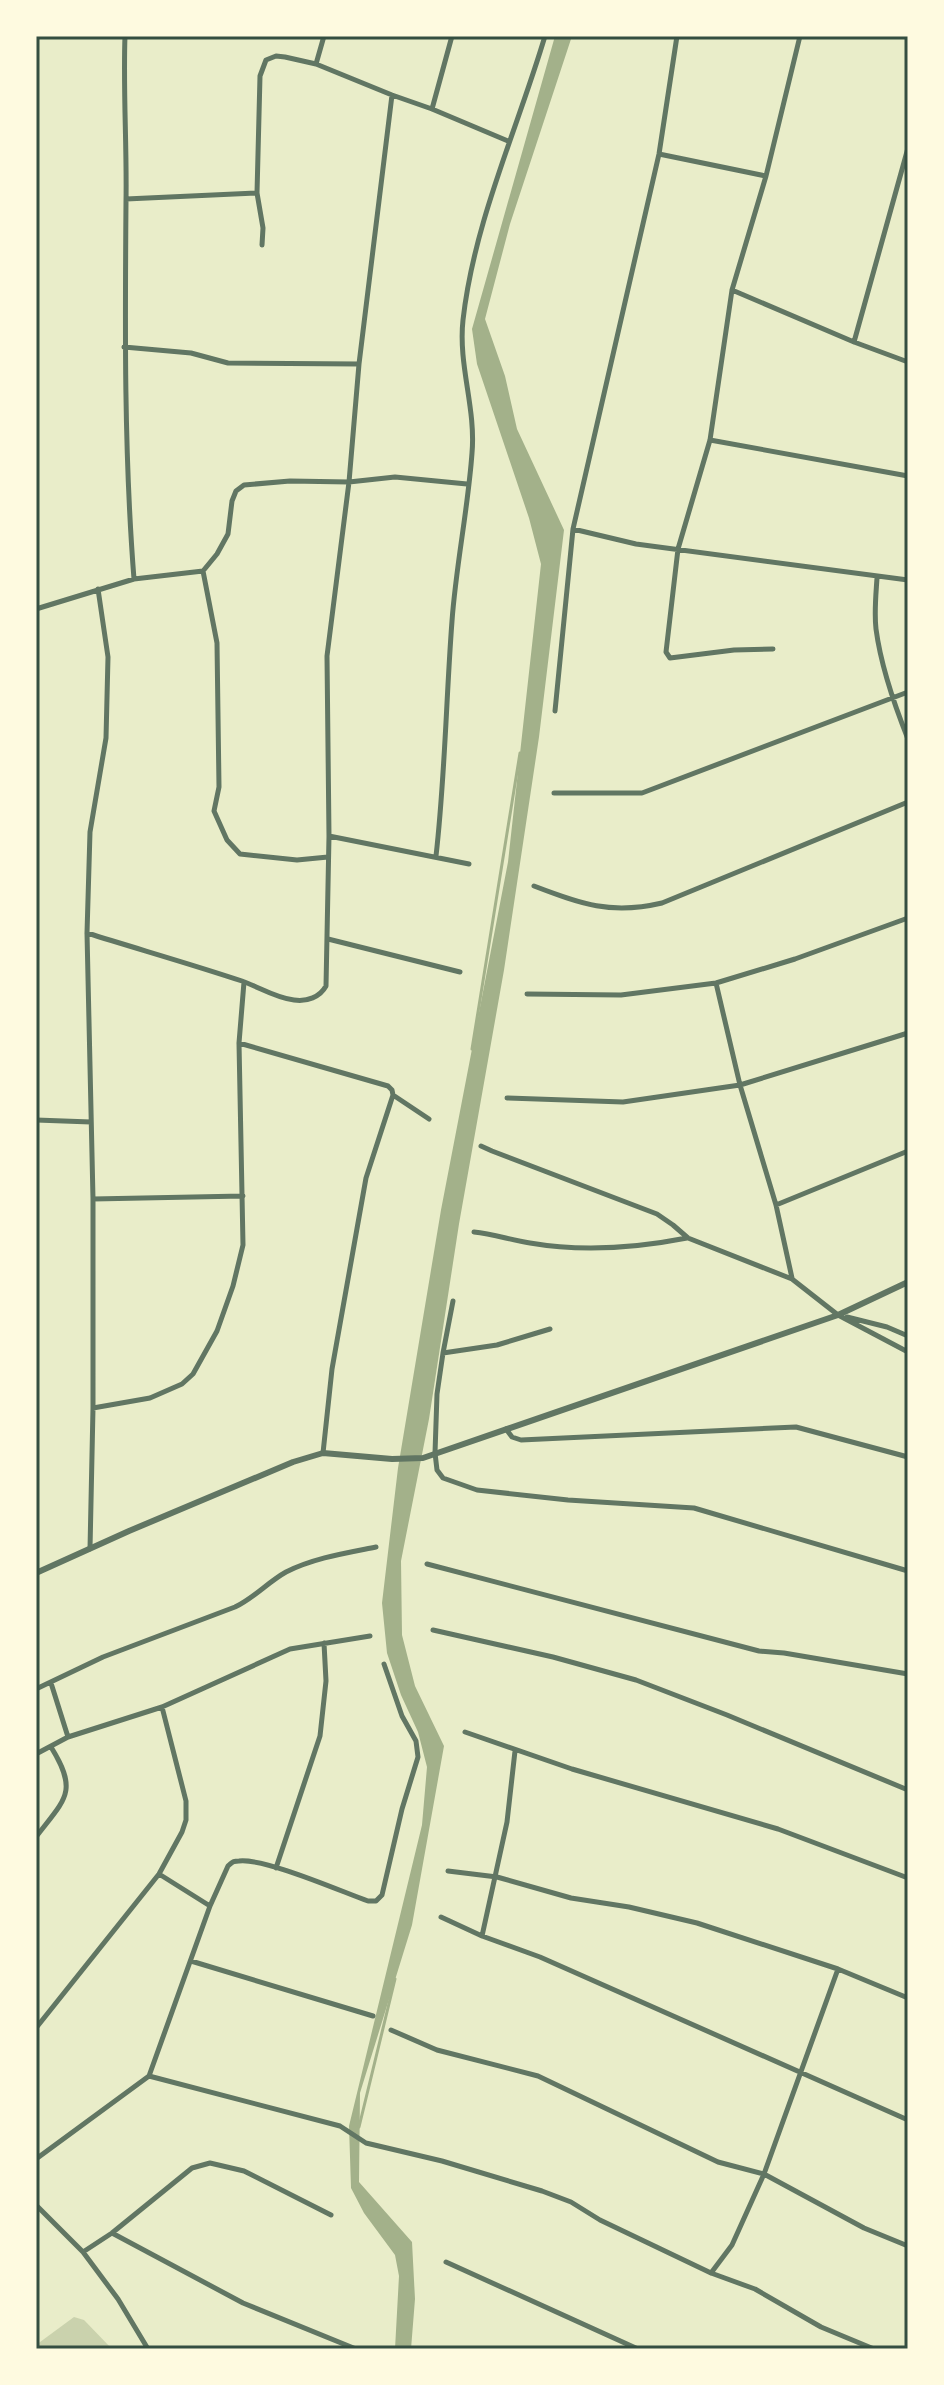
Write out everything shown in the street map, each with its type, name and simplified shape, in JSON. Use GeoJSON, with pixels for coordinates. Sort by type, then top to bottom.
{"type":"FeatureCollection","features":[{"type":"Feature","properties":{"kind":"street"},"geometry":{"type":"LineString","coordinates":[[125,36],[124,347],[134,579]]}},
{"type":"Feature","properties":{"kind":"street"},"geometry":{"type":"LineString","coordinates":[[316,64],[324,36]]}},
{"type":"Feature","properties":{"kind":"street"},"geometry":{"type":"LineString","coordinates":[[432,109],[452,36]]}},
{"type":"Feature","properties":{"kind":"street"},"geometry":{"type":"LineString","coordinates":[[436,856],[446,752],[453,610],[472,442],[463,320],[477,249],[508,141],[531,84],[545,36]]}},
{"type":"Feature","properties":{"kind":"street"},"geometry":{"type":"LineString","coordinates":[[555,711],[573,529],[659,154],[677,36]]}},
{"type":"Feature","properties":{"kind":"street"},"geometry":{"type":"LineString","coordinates":[[773,649],[667,656],[678,549],[710,440],[732,290],[766,176],[800,36]]}},
{"type":"Feature","properties":{"kind":"street"},"geometry":{"type":"LineString","coordinates":[[262,245],[257,193],[260,76],[266,60],[276,56],[316,64],[508,141]]}},
{"type":"Feature","properties":{"kind":"street"},"geometry":{"type":"LineString","coordinates":[[87,933],[293,1000],[322,994],[326,986],[329,836],[327,656],[392,95]]}},
{"type":"Feature","properties":{"kind":"street"},"geometry":{"type":"LineString","coordinates":[[854,342],[908,148]]}},
{"type":"Feature","properties":{"kind":"street"},"geometry":{"type":"LineString","coordinates":[[659,154],[766,176]]}},
{"type":"Feature","properties":{"kind":"street"},"geometry":{"type":"LineString","coordinates":[[126,199],[257,193]]}},
{"type":"Feature","properties":{"kind":"street"},"geometry":{"type":"LineString","coordinates":[[732,290],[908,362]]}},
{"type":"Feature","properties":{"kind":"street"},"geometry":{"type":"LineString","coordinates":[[124,347],[191,353],[228,363],[359,364]]}},
{"type":"Feature","properties":{"kind":"street"},"geometry":{"type":"LineString","coordinates":[[710,440],[908,476]]}},
{"type":"Feature","properties":{"kind":"street"},"geometry":{"type":"LineString","coordinates":[[36,609],[134,579],[203,571],[228,534],[232,501],[236,491],[244,485],[290,481],[349,482],[395,477],[468,484]]}},
{"type":"Feature","properties":{"kind":"street"},"geometry":{"type":"LineString","coordinates":[[573,529],[636,544],[908,580]]}},
{"type":"Feature","properties":{"kind":"street"},"geometry":{"type":"LineString","coordinates":[[203,571],[217,643],[219,787],[214,811],[220,826],[227,840],[240,854],[297,860],[328,857]]}},
{"type":"Feature","properties":{"kind":"street"},"geometry":{"type":"LineString","coordinates":[[877,578],[875,626],[892,698],[908,739]]}},
{"type":"Feature","properties":{"kind":"street"},"geometry":{"type":"LineString","coordinates":[[90,1549],[93,1199],[87,933],[90,832],[106,738],[108,657],[98,589]]}},
{"type":"Feature","properties":{"kind":"street"},"geometry":{"type":"LineString","coordinates":[[554,793],[642,793],[908,692]]}},
{"type":"Feature","properties":{"kind":"street"},"geometry":{"type":"LineString","coordinates":[[534,886],[601,908],[652,906],[908,802]]}},
{"type":"Feature","properties":{"kind":"street"},"geometry":{"type":"LineString","coordinates":[[329,836],[469,864]]}},
{"type":"Feature","properties":{"kind":"street"},"geometry":{"type":"LineString","coordinates":[[527,994],[621,995],[716,983],[781,964],[908,918]]}},
{"type":"Feature","properties":{"kind":"street"},"geometry":{"type":"LineString","coordinates":[[328,939],[460,972]]}},
{"type":"Feature","properties":{"kind":"street"},"geometry":{"type":"LineString","coordinates":[[93,1408],[150,1398],[182,1384],[193,1374],[217,1331],[233,1286],[243,1245],[239,1043],[244,982]]}},
{"type":"Feature","properties":{"kind":"street"},"geometry":{"type":"LineString","coordinates":[[716,983],[740,1085],[776,1205],[792,1279]]}},
{"type":"Feature","properties":{"kind":"street"},"geometry":{"type":"LineString","coordinates":[[507,1098],[623,1102],[740,1085],[908,1033]]}},
{"type":"Feature","properties":{"kind":"street"},"geometry":{"type":"LineString","coordinates":[[239,1043],[388,1086],[392,1090],[366,1178],[332,1369],[323,1453]]}},
{"type":"Feature","properties":{"kind":"street"},"geometry":{"type":"LineString","coordinates":[[393,1095],[429,1119]]}},
{"type":"Feature","properties":{"kind":"street"},"geometry":{"type":"LineString","coordinates":[[36,1120],[91,1122]]}},
{"type":"Feature","properties":{"kind":"street"},"geometry":{"type":"LineString","coordinates":[[481,1146],[657,1214],[688,1238],[792,1279],[838,1315],[908,1352]]}},
{"type":"Feature","properties":{"kind":"street"},"geometry":{"type":"LineString","coordinates":[[776,1205],[908,1151]]}},
{"type":"Feature","properties":{"kind":"street"},"geometry":{"type":"LineString","coordinates":[[93,1199],[243,1196]]}},
{"type":"Feature","properties":{"kind":"street"},"geometry":{"type":"LineString","coordinates":[[474,1232],[531,1243],[579,1247],[644,1246],[688,1238]]}},
{"type":"Feature","properties":{"kind":"street"},"geometry":{"type":"LineString","coordinates":[[36,1573],[260,1475],[323,1453],[423,1458],[838,1315],[908,1282]]}},
{"type":"Feature","properties":{"kind":"street"},"geometry":{"type":"LineString","coordinates":[[453,1301],[437,1394],[435,1453],[437,1470],[443,1478],[477,1490],[568,1500],[694,1508],[908,1571]]}},
{"type":"Feature","properties":{"kind":"street"},"geometry":{"type":"LineString","coordinates":[[838,1315],[887,1327],[908,1336]]}},
{"type":"Feature","properties":{"kind":"street"},"geometry":{"type":"LineString","coordinates":[[443,1353],[497,1345],[550,1329]]}},
{"type":"Feature","properties":{"kind":"street"},"geometry":{"type":"LineString","coordinates":[[506,1429],[512,1437],[521,1440],[796,1427],[908,1457]]}},
{"type":"Feature","properties":{"kind":"street"},"geometry":{"type":"LineString","coordinates":[[36,1689],[103,1657],[235,1607],[285,1573],[303,1565],[376,1547]]}},
{"type":"Feature","properties":{"kind":"street"},"geometry":{"type":"LineString","coordinates":[[427,1564],[759,1651],[908,1674]]}},
{"type":"Feature","properties":{"kind":"street"},"geometry":{"type":"LineString","coordinates":[[433,1630],[553,1657],[636,1680],[908,1790]]}},
{"type":"Feature","properties":{"kind":"street"},"geometry":{"type":"LineString","coordinates":[[36,1754],[68,1737],[162,1707],[290,1649],[370,1636]]}},
{"type":"Feature","properties":{"kind":"street"},"geometry":{"type":"LineString","coordinates":[[276,1868],[320,1736],[326,1681],[324,1643]]}},
{"type":"Feature","properties":{"kind":"street"},"geometry":{"type":"LineString","coordinates":[[36,2159],[149,2076],[210,1906],[228,1866],[233,1862],[242,1860],[276,1868],[368,1901],[376,1901],[382,1895],[418,1757],[416,1741],[402,1716],[384,1664]]}},
{"type":"Feature","properties":{"kind":"street"},"geometry":{"type":"LineString","coordinates":[[51,1683],[68,1737]]}},
{"type":"Feature","properties":{"kind":"street"},"geometry":{"type":"LineString","coordinates":[[36,2028],[159,1874],[182,1832],[186,1820],[186,1801],[162,1707]]}},
{"type":"Feature","properties":{"kind":"street"},"geometry":{"type":"LineString","coordinates":[[465,1732],[572,1769],[778,1829],[908,1878]]}},
{"type":"Feature","properties":{"kind":"street"},"geometry":{"type":"LineString","coordinates":[[36,1837],[66,1793],[67,1780],[51,1747]]}},
{"type":"Feature","properties":{"kind":"street"},"geometry":{"type":"LineString","coordinates":[[482,1936],[507,1822],[515,1751]]}},
{"type":"Feature","properties":{"kind":"street"},"geometry":{"type":"LineString","coordinates":[[448,1871],[497,1877],[571,1898],[629,1907],[697,1923],[838,1969],[908,1998]]}},
{"type":"Feature","properties":{"kind":"street"},"geometry":{"type":"LineString","coordinates":[[159,1874],[210,1906]]}},
{"type":"Feature","properties":{"kind":"street"},"geometry":{"type":"LineString","coordinates":[[441,1917],[540,1957],[908,2120]]}},
{"type":"Feature","properties":{"kind":"street"},"geometry":{"type":"LineString","coordinates":[[191,1961],[373,2016]]}},
{"type":"Feature","properties":{"kind":"street"},"geometry":{"type":"LineString","coordinates":[[711,2273],[732,2245],[764,2174],[838,1969]]}},
{"type":"Feature","properties":{"kind":"street"},"geometry":{"type":"LineString","coordinates":[[391,2030],[437,2050],[538,2076],[718,2162],[764,2174],[864,2228],[908,2246]]}},
{"type":"Feature","properties":{"kind":"street"},"geometry":{"type":"LineString","coordinates":[[149,2076],[340,2126],[366,2143],[442,2161],[542,2191],[571,2202],[600,2220],[711,2273],[755,2289],[821,2327],[874,2349]]}},
{"type":"Feature","properties":{"kind":"street"},"geometry":{"type":"LineString","coordinates":[[83,2252],[112,2233],[192,2168],[210,2163],[244,2171],[331,2215]]}},
{"type":"Feature","properties":{"kind":"street"},"geometry":{"type":"LineString","coordinates":[[36,2205],[83,2252],[118,2299],[148,2349]]}},
{"type":"Feature","properties":{"kind":"street"},"geometry":{"type":"LineString","coordinates":[[112,2233],[243,2303],[356,2349]]}},
{"type":"Feature","properties":{"kind":"street"},"geometry":{"type":"LineString","coordinates":[[446,2262],[638,2349]]}},
{"type":"Feature","properties":{"kind":"shaded area"},"geometry":{"type":"Polygon","coordinates":[[[555,36],[572,36],[510,224],[485,319],[505,376],[517,429],[564,530],[539,737],[504,970],[459,1224],[429,1419],[401,1561],[402,1635],[415,1686],[444,1746],[412,1925],[360,2093],[359,2182],[412,2242],[415,2299],[411,2349],[395,2349],[399,2276],[395,2255],[364,2213],[351,2188],[349,2126],[422,1825],[427,1767],[418,1732],[387,1653],[382,1603],[398,1468],[441,1210],[508,862],[541,564],[529,518],[477,364],[472,329],[555,36]]]}},
{"type":"Feature","properties":{"kind":"shaded area"},"geometry":{"type":"Polygon","coordinates":[[[74,2317],[84,2320],[112,2349],[36,2349],[36,2345],[74,2317]]]}},
{"type":"Feature","properties":{"kind":"waterway"},"geometry":{"type":"LineString","coordinates":[[472,1049],[520,753]]}},
{"type":"Feature","properties":{"kind":"waterway"},"geometry":{"type":"LineString","coordinates":[[359,2127],[395,1979]]}}]}
